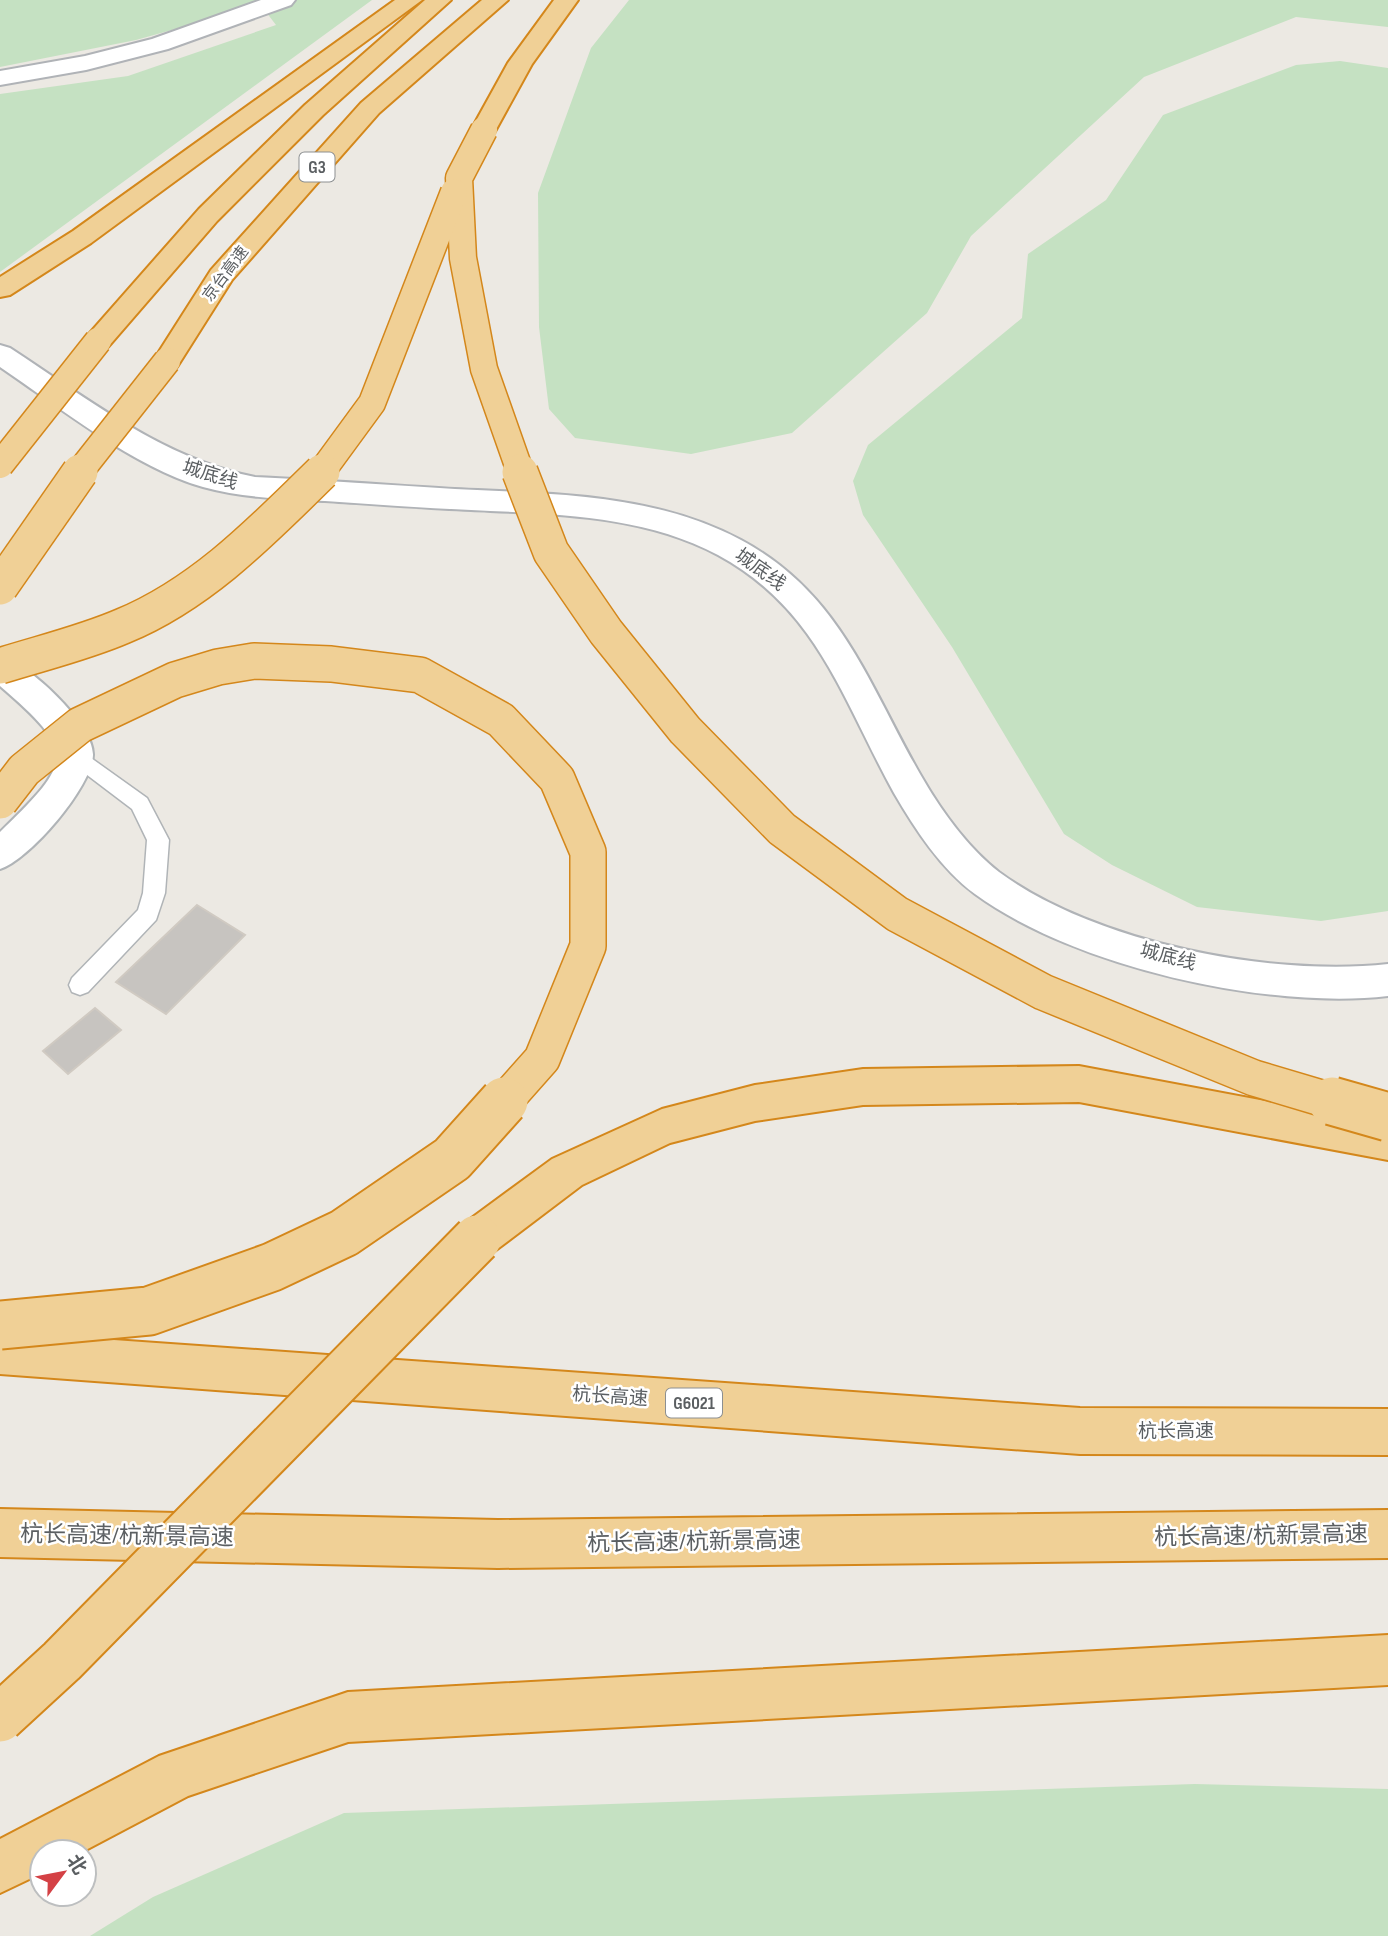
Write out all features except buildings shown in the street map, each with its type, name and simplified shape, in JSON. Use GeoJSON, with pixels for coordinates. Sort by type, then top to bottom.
{"type":"FeatureCollection","features":[{"type":"Feature","properties":{"kind":"highway"},"geometry":{"type":"LineString","coordinates":[[0,289],[82,237],[410,0]]}},
{"type":"Feature","properties":{"kind":"highway","name":"G3"},"geometry":{"type":"LineString","coordinates":[[0,465],[98,341],[208,215],[314,110],[439,0]]}},
{"type":"Feature","properties":{"kind":"highway","name":"京台高速"},"geometry":{"type":"LineString","coordinates":[[0,587],[58,500],[167,361],[221,275],[370,108],[496,0]]}},
{"type":"Feature","properties":{"kind":"highway"},"geometry":{"type":"LineString","coordinates":[[0,667],[124,625],[203,581],[259,534],[323,471],[372,403],[459,178],[520,63],[566,0]]}},
{"type":"Feature","properties":{"kind":"highway"},"geometry":{"type":"LineString","coordinates":[[459,178],[463,258],[484,369],[504,432],[551,552],[606,632],[685,730],[782,829],[897,914],[1056,997],[1254,1078],[1388,1117]]}},
{"type":"Feature","properties":{"kind":"highway"},"geometry":{"type":"LineString","coordinates":[[0,801],[24,770],[80,725],[125,701],[207,671],[254,661],[331,664],[420,675],[501,720],[557,779],[588,852],[589,946],[542,1059],[452,1159],[344,1233],[272,1267],[149,1311],[0,1325]]}},
{"type":"Feature","properties":{"kind":"highway"},"geometry":{"type":"LineString","coordinates":[[0,1718],[62,1661],[477,1239],[567,1172],[662,1127],[755,1103],[863,1087],[1079,1084],[1388,1142]]}},
{"type":"Feature","properties":{"kind":"highway","name":"杭长高速"},"geometry":{"type":"LineString","coordinates":[[0,1353],[1080,1431],[1388,1432]]}},
{"type":"Feature","properties":{"kind":"highway","name":"杭长高速/杭新景高速"},"geometry":{"type":"LineString","coordinates":[[0,1533],[498,1544],[1388,1534]]}},
{"type":"Feature","properties":{"kind":"highway"},"geometry":{"type":"LineString","coordinates":[[0,1867],[177,1774],[348,1717],[1388,1660]]}},
{"type":"Feature","properties":{"kind":"main road"},"geometry":{"type":"LineString","coordinates":[[0,78],[86,63],[160,44],[283,0]]}},
{"type":"Feature","properties":{"kind":"main road","name":"城底线"},"geometry":{"type":"LineString","coordinates":[[0,354],[141,447],[208,478],[255,487],[600,508],[690,530],[733,549],[764,569],[818,621],[855,675],[924,810],[984,880],[1007,897],[1040,916],[1192,965],[1310,984],[1388,980]]}},
{"type":"Feature","properties":{"kind":"main road"},"geometry":{"type":"LineString","coordinates":[[0,667],[39,701],[74,741],[77,757],[56,796],[0,855]]}},
{"type":"Feature","properties":{"kind":"lane"},"geometry":{"type":"LineString","coordinates":[[77,757],[140,804],[158,840],[155,893],[148,914],[80,985]]}},
{"type":"Feature","properties":{"kind":"green space"},"geometry":{"type":"Polygon","coordinates":[[[0,0],[372,0],[0,272],[0,94],[128,76],[276,25],[263,8],[247,9],[136,40],[0,67],[0,0]]]}},
{"type":"Feature","properties":{"kind":"green space"},"geometry":{"type":"Polygon","coordinates":[[[629,0],[1388,0],[1388,27],[1296,17],[1144,77],[971,236],[927,313],[792,433],[691,454],[575,438],[549,409],[539,327],[538,193],[591,48],[629,0]]]}},
{"type":"Feature","properties":{"kind":"green space"},"geometry":{"type":"Polygon","coordinates":[[[1340,61],[1388,68],[1388,911],[1321,921],[1197,907],[1112,865],[1064,834],[952,647],[863,515],[853,481],[868,445],[1022,318],[1028,254],[1106,200],[1163,115],[1296,65],[1340,61]]]}},
{"type":"Feature","properties":{"kind":"green space"},"geometry":{"type":"Polygon","coordinates":[[[1195,1784],[1388,1789],[1388,1936],[90,1936],[153,1897],[344,1813],[1195,1784]]]}}]}
